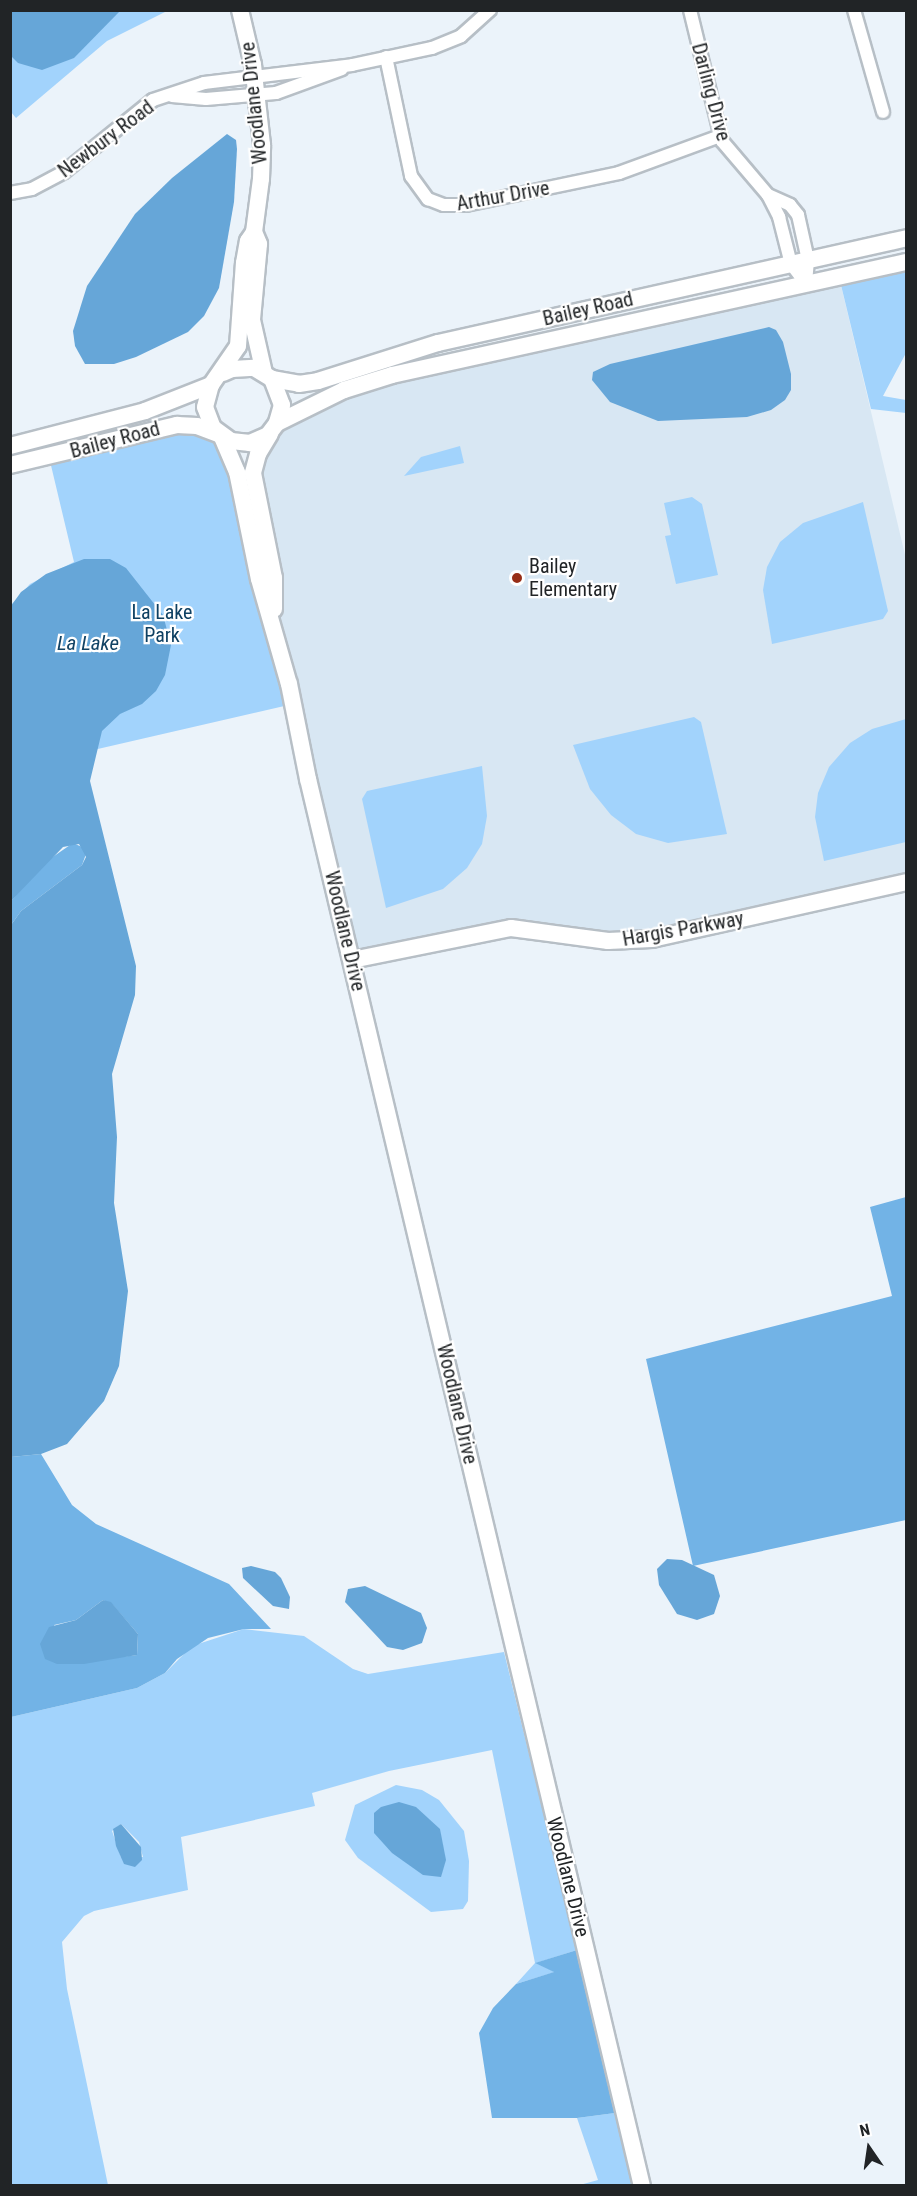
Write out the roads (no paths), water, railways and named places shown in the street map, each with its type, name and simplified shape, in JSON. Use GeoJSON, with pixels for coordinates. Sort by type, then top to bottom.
{"type":"FeatureCollection","features":[{"type":"Feature","properties":{"kind":"street","name":"Woodlane Drive"},"geometry":{"type":"LineString","coordinates":[[217,379],[240,338],[244,263],[248,241],[254,232],[262,161],[255,75],[240,10]]}},
{"type":"Feature","properties":{"kind":"street","name":"Newbury Road"},"geometry":{"type":"LineString","coordinates":[[10,194],[49,182],[141,107],[168,95],[204,83],[351,65],[447,42],[476,25],[490,10]]}},
{"type":"Feature","properties":{"kind":"street","name":"Darling Drive"},"geometry":{"type":"LineString","coordinates":[[690,10],[720,136],[730,154],[768,195],[779,218],[791,264],[806,284]]}},
{"type":"Feature","properties":{"kind":"street"},"geometry":{"type":"LineString","coordinates":[[854,10],[883,112]]}},
{"type":"Feature","properties":{"kind":"street","name":"Arthur Drive"},"geometry":{"type":"LineString","coordinates":[[386,57],[411,176],[428,199],[444,205],[466,205],[633,169],[720,136]]}},
{"type":"Feature","properties":{"kind":"street","name":"Newbury Road"},"geometry":{"type":"LineString","coordinates":[[168,95],[206,99],[256,96],[289,90],[351,65]]}},
{"type":"Feature","properties":{"kind":"street","name":"Darling Drive"},"geometry":{"type":"LineString","coordinates":[[768,195],[795,210],[808,260],[806,284]]}},
{"type":"Feature","properties":{"kind":"street","name":"Woodlane Drive"},"geometry":{"type":"LineString","coordinates":[[254,232],[259,244],[252,320],[268,376]]}},
{"type":"Feature","properties":{"kind":"street","name":"Bailey Road"},"geometry":{"type":"LineString","coordinates":[[268,376],[298,384],[318,381],[438,343],[906,238]]}},
{"type":"Feature","properties":{"kind":"street","name":"Bailey Road"},"geometry":{"type":"LineString","coordinates":[[276,426],[344,390],[392,375],[906,262]]}},
{"type":"Feature","properties":{"kind":"street"},"geometry":{"type":"LineString","coordinates":[[243,367],[268,376],[282,405],[276,426],[250,443],[220,435],[209,422],[205,407],[217,379],[243,367]]}},
{"type":"Feature","properties":{"kind":"street","name":"Bailey Road"},"geometry":{"type":"LineString","coordinates":[[10,446],[145,411],[217,379]]}},
{"type":"Feature","properties":{"kind":"street","name":"Bailey Road"},"geometry":{"type":"LineString","coordinates":[[10,465],[177,425],[197,426],[220,435]]}},
{"type":"Feature","properties":{"kind":"street","name":"Woodlane Drive"},"geometry":{"type":"LineString","coordinates":[[274,622],[274,578],[253,473],[258,454],[276,426]]}},
{"type":"Feature","properties":{"kind":"street","name":"Woodlane Drive"},"geometry":{"type":"LineString","coordinates":[[220,435],[237,472],[260,579],[274,622],[642,2186]]}},
{"type":"Feature","properties":{"kind":"street","name":"Hargis Parkway"},"geometry":{"type":"LineString","coordinates":[[352,960],[511,928],[608,941],[652,939],[906,882]]}},
{"type":"Feature","properties":{"kind":"water"},"geometry":{"type":"Polygon","coordinates":[[[11,10],[120,11],[74,58],[42,70],[18,63],[12,57],[11,10]]]}},
{"type":"Feature","properties":{"kind":"water"},"geometry":{"type":"Polygon","coordinates":[[[227,134],[236,140],[237,149],[234,202],[219,288],[204,316],[188,332],[136,357],[114,364],[85,364],[75,346],[73,331],[87,286],[135,214],[172,178],[227,134]]]}},
{"type":"Feature","properties":{"kind":"water"},"geometry":{"type":"Polygon","coordinates":[[[769,327],[776,330],[783,342],[791,374],[791,390],[785,400],[771,410],[747,417],[658,421],[610,402],[592,380],[593,372],[610,364],[769,327]]]}},
{"type":"Feature","properties":{"kind":"water","name":"La Lake"},"geometry":{"type":"Polygon","coordinates":[[[84,559],[110,559],[126,568],[163,615],[171,645],[165,675],[156,691],[142,704],[120,714],[102,731],[90,781],[136,966],[135,995],[112,1074],[117,1137],[114,1203],[128,1291],[119,1366],[104,1401],[67,1444],[41,1454],[11,1457],[11,925],[21,911],[82,865],[86,857],[79,844],[63,847],[11,901],[11,606],[21,592],[46,574],[84,559]]]}},
{"type":"Feature","properties":{"kind":"water"},"geometry":{"type":"Polygon","coordinates":[[[667,1559],[682,1560],[714,1575],[720,1596],[714,1614],[697,1620],[677,1614],[659,1585],[657,1569],[667,1559]]]}},
{"type":"Feature","properties":{"kind":"water"},"geometry":{"type":"Polygon","coordinates":[[[251,1566],[275,1572],[281,1578],[290,1597],[289,1609],[273,1606],[243,1578],[242,1568],[251,1566]]]}},
{"type":"Feature","properties":{"kind":"water"},"geometry":{"type":"Polygon","coordinates":[[[365,1586],[421,1613],[427,1628],[422,1643],[403,1650],[387,1647],[345,1602],[348,1589],[365,1586]]]}},
{"type":"Feature","properties":{"kind":"water"},"geometry":{"type":"Polygon","coordinates":[[[103,1600],[111,1602],[138,1634],[137,1655],[84,1664],[57,1664],[45,1659],[40,1644],[49,1627],[76,1620],[103,1600]]]}},
{"type":"Feature","properties":{"kind":"water"},"geometry":{"type":"Polygon","coordinates":[[[399,1802],[416,1807],[440,1829],[446,1860],[441,1877],[423,1875],[392,1853],[374,1833],[374,1813],[381,1807],[399,1802]]]}},
{"type":"Feature","properties":{"kind":"water"},"geometry":{"type":"Polygon","coordinates":[[[121,1824],[141,1847],[142,1860],[135,1867],[124,1864],[116,1846],[113,1829],[121,1824]]]}},
{"type":"Feature","properties":{"kind":"place","name":"Bailey Elementary"},"geometry":{"type":"Point","coordinates":[517,578]}},
{"type":"Feature","properties":{"kind":"park label","name":"La Lake Park"},"geometry":{"type":"Point","coordinates":[162,624]}}]}
